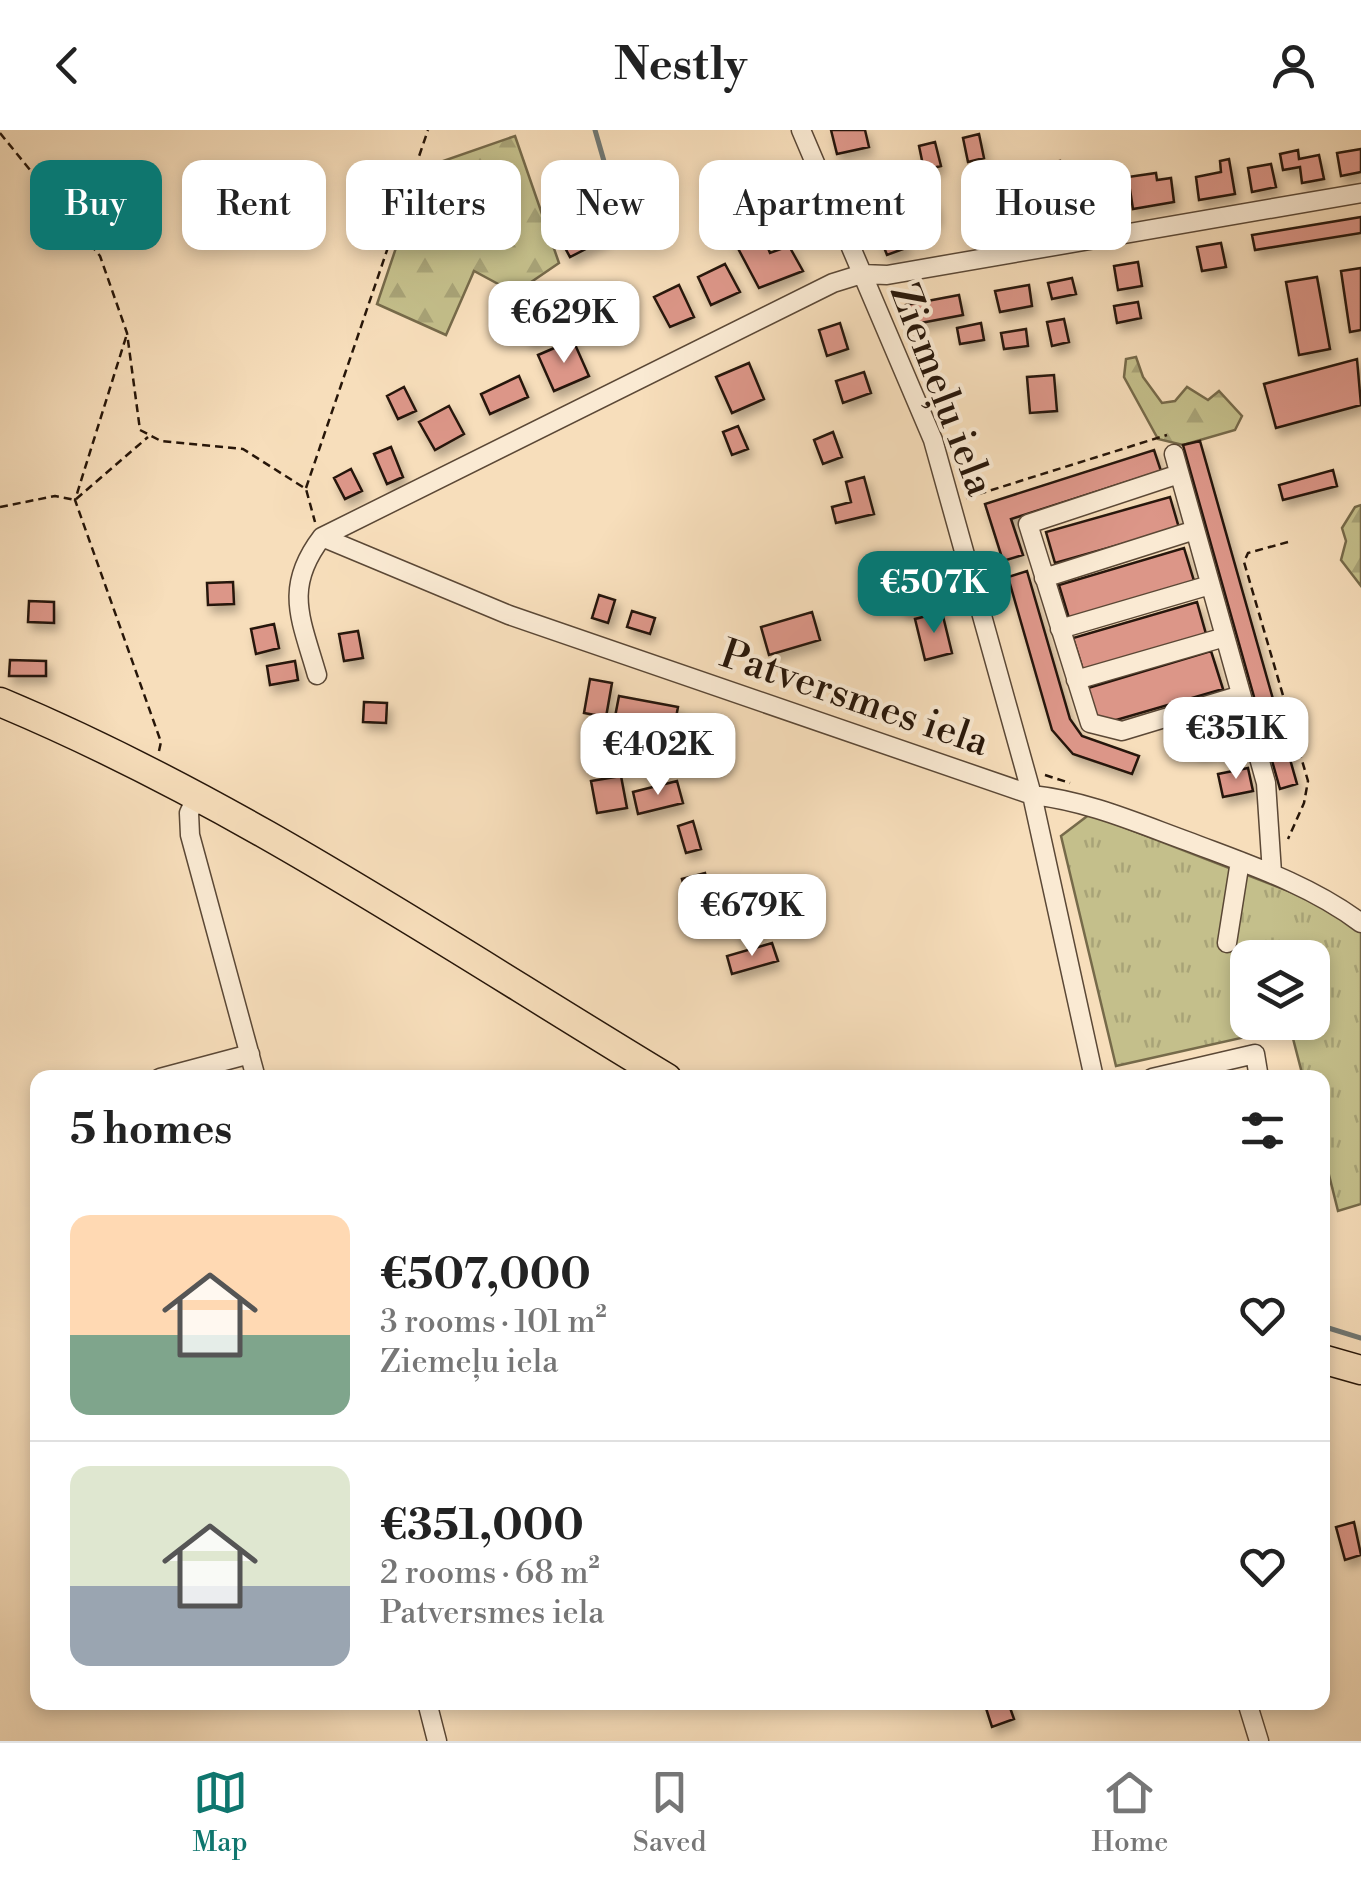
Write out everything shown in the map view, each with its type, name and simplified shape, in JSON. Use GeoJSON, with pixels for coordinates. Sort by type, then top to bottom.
{"type":"FeatureCollection","features":[{"type":"Feature","properties":{"kind":"highway"},"geometry":{"type":"LineString","coordinates":[[0,702],[152,771],[288,845],[654,1070]]}},
{"type":"Feature","properties":{"kind":"highway"},"geometry":{"type":"LineString","coordinates":[[1330,1361],[1361,1370]]}},
{"type":"Feature","properties":{"kind":"street","name":"Ziemeļu iela"},"geometry":{"type":"LineString","coordinates":[[802,130],[933,440],[1032,795],[1092,1070]]}},
{"type":"Feature","properties":{"kind":"street"},"geometry":{"type":"LineString","coordinates":[[317,675],[296,603],[306,558],[322,538],[715,341],[862,274],[886,276],[1361,193]]}},
{"type":"Feature","properties":{"kind":"street"},"geometry":{"type":"LineString","coordinates":[[1174,454],[1266,782],[1271,866]]}},
{"type":"Feature","properties":{"kind":"street"},"geometry":{"type":"LineString","coordinates":[[1179,474],[1028,524],[1090,723],[1122,732],[1241,695]]}},
{"type":"Feature","properties":{"kind":"street"},"geometry":{"type":"LineString","coordinates":[[1044,578],[1195,530]]}},
{"type":"Feature","properties":{"kind":"street","name":"Patversmes iela"},"geometry":{"type":"LineString","coordinates":[[322,538],[509,615],[1032,795],[1077,800],[1240,862],[1271,866],[1332,901],[1361,923]]}},
{"type":"Feature","properties":{"kind":"street"},"geometry":{"type":"LineString","coordinates":[[1060,629],[1210,585]]}},
{"type":"Feature","properties":{"kind":"street"},"geometry":{"type":"LineString","coordinates":[[1076,680],[1225,637]]}},
{"type":"Feature","properties":{"kind":"street"},"geometry":{"type":"LineString","coordinates":[[197,796],[189,813],[190,834],[254,1070]]}},
{"type":"Feature","properties":{"kind":"street"},"geometry":{"type":"LineString","coordinates":[[1228,943],[1240,862]]}},
{"type":"Feature","properties":{"kind":"street"},"geometry":{"type":"LineString","coordinates":[[190,1070],[250,1054]]}},
{"type":"Feature","properties":{"kind":"street"},"geometry":{"type":"LineString","coordinates":[[1186,1070],[1255,1054],[1258,1070]]}},
{"type":"Feature","properties":{"kind":"street"},"geometry":{"type":"LineString","coordinates":[[429,1710],[436,1741]]}},
{"type":"Feature","properties":{"kind":"street"},"geometry":{"type":"LineString","coordinates":[[1250,1710],[1259,1741]]}},
{"type":"Feature","properties":{"kind":"path"},"geometry":{"type":"LineString","coordinates":[[322,538],[306,489],[428,130]]}},
{"type":"Feature","properties":{"kind":"path"},"geometry":{"type":"LineString","coordinates":[[0,133],[100,256],[127,333],[140,430],[148,437],[243,449],[306,489]]}},
{"type":"Feature","properties":{"kind":"path"},"geometry":{"type":"LineString","coordinates":[[127,333],[75,500],[160,742],[152,771]]}},
{"type":"Feature","properties":{"kind":"path"},"geometry":{"type":"LineString","coordinates":[[951,503],[1167,434]]}},
{"type":"Feature","properties":{"kind":"path"},"geometry":{"type":"LineString","coordinates":[[75,500],[148,437]]}},
{"type":"Feature","properties":{"kind":"path"},"geometry":{"type":"LineString","coordinates":[[0,508],[55,496],[75,500]]}},
{"type":"Feature","properties":{"kind":"path"},"geometry":{"type":"LineString","coordinates":[[1271,866],[1295,832],[1308,780],[1244,562],[1248,553],[1288,542]]}},
{"type":"Feature","properties":{"kind":"green space"},"geometry":{"type":"Polygon","coordinates":[[[515,136],[541,211],[541,250],[554,250],[559,263],[515,293],[474,271],[446,335],[377,304],[395,250],[521,250],[521,160],[446,160],[515,136]]]}},
{"type":"Feature","properties":{"kind":"green space"},"geometry":{"type":"Polygon","coordinates":[[[1136,357],[1143,377],[1162,403],[1175,401],[1187,387],[1208,400],[1219,391],[1242,416],[1235,430],[1183,445],[1158,439],[1124,377],[1126,359],[1136,357]]]}},
{"type":"Feature","properties":{"kind":"green space"},"geometry":{"type":"Polygon","coordinates":[[[1361,505],[1361,586],[1341,560],[1346,541],[1342,528],[1355,507],[1361,505]]]}},
{"type":"Feature","properties":{"kind":"green space"},"geometry":{"type":"Polygon","coordinates":[[[1090,814],[1322,904],[1361,929],[1361,1204],[1338,1211],[1330,1179],[1330,1070],[1301,1070],[1293,1040],[1330,1040],[1330,940],[1230,940],[1232,1040],[1116,1066],[1061,836],[1090,814]]]}},
{"type":"Feature","properties":{"kind":"building"},"geometry":{"type":"Polygon","coordinates":[[[831,130],[865,130],[869,147],[837,154],[831,130]]]}},
{"type":"Feature","properties":{"kind":"building"},"geometry":{"type":"Polygon","coordinates":[[[979,134],[984,158],[968,160],[963,138],[979,134]]]}},
{"type":"Feature","properties":{"kind":"building"},"geometry":{"type":"Polygon","coordinates":[[[935,142],[940,160],[922,160],[919,146],[935,142]]]}},
{"type":"Feature","properties":{"kind":"building"},"geometry":{"type":"Polygon","coordinates":[[[1361,149],[1361,172],[1341,176],[1337,153],[1361,149]]]}},
{"type":"Feature","properties":{"kind":"building"},"geometry":{"type":"Polygon","coordinates":[[[1298,150],[1299,159],[1319,155],[1324,179],[1302,183],[1300,167],[1283,170],[1280,154],[1298,150]]]}},
{"type":"Feature","properties":{"kind":"building"},"geometry":{"type":"Polygon","coordinates":[[[1229,159],[1235,194],[1199,200],[1196,177],[1221,172],[1220,161],[1229,159]]]}},
{"type":"Feature","properties":{"kind":"building"},"geometry":{"type":"Polygon","coordinates":[[[1271,164],[1276,187],[1252,192],[1248,168],[1271,164]]]}},
{"type":"Feature","properties":{"kind":"building"},"geometry":{"type":"Polygon","coordinates":[[[1156,173],[1157,180],[1171,178],[1174,202],[1133,209],[1131,177],[1156,173]]]}},
{"type":"Feature","properties":{"kind":"building"},"geometry":{"type":"Polygon","coordinates":[[[1361,217],[1361,233],[1255,250],[1252,235],[1361,217]]]}},
{"type":"Feature","properties":{"kind":"building"},"geometry":{"type":"Polygon","coordinates":[[[1221,243],[1226,267],[1202,271],[1197,247],[1221,243]]]}},
{"type":"Feature","properties":{"kind":"building"},"geometry":{"type":"Polygon","coordinates":[[[739,250],[770,253],[791,250],[803,271],[759,288],[739,250]]]}},
{"type":"Feature","properties":{"kind":"building"},"geometry":{"type":"Polygon","coordinates":[[[1138,262],[1142,286],[1118,290],[1114,266],[1138,262]]]}},
{"type":"Feature","properties":{"kind":"building"},"geometry":{"type":"Polygon","coordinates":[[[725,264],[740,292],[711,305],[698,277],[725,264]]]}},
{"type":"Feature","properties":{"kind":"building"},"geometry":{"type":"Polygon","coordinates":[[[1361,268],[1361,330],[1350,332],[1341,271],[1361,268]]]}},
{"type":"Feature","properties":{"kind":"building"},"geometry":{"type":"Polygon","coordinates":[[[1317,277],[1330,349],[1299,355],[1286,282],[1317,277]]]}},
{"type":"Feature","properties":{"kind":"building"},"geometry":{"type":"Polygon","coordinates":[[[1072,278],[1076,294],[1052,299],[1048,283],[1072,278]]]}},
{"type":"Feature","properties":{"kind":"building"},"geometry":{"type":"Polygon","coordinates":[[[679,285],[694,317],[670,327],[654,297],[679,285]]]}},
{"type":"Feature","properties":{"kind":"building"},"geometry":{"type":"Polygon","coordinates":[[[1029,285],[1032,306],[1000,312],[995,291],[1029,285]]]}},
{"type":"Feature","properties":{"kind":"building"},"geometry":{"type":"Polygon","coordinates":[[[959,295],[963,315],[910,325],[906,305],[959,295]]]}},
{"type":"Feature","properties":{"kind":"building"},"geometry":{"type":"Polygon","coordinates":[[[1138,302],[1141,318],[1117,323],[1114,306],[1138,302]]]}},
{"type":"Feature","properties":{"kind":"building"},"geometry":{"type":"Polygon","coordinates":[[[544,310],[553,331],[530,341],[520,320],[544,310]]]}},
{"type":"Feature","properties":{"kind":"building"},"geometry":{"type":"Polygon","coordinates":[[[1064,319],[1069,342],[1052,346],[1047,322],[1064,319]]]}},
{"type":"Feature","properties":{"kind":"building"},"geometry":{"type":"Polygon","coordinates":[[[840,323],[848,349],[827,356],[819,330],[840,323]]]}},
{"type":"Feature","properties":{"kind":"building"},"geometry":{"type":"Polygon","coordinates":[[[981,323],[984,340],[960,344],[957,328],[981,323]]]}},
{"type":"Feature","properties":{"kind":"building"},"geometry":{"type":"Polygon","coordinates":[[[1026,329],[1028,346],[1004,349],[1001,333],[1026,329]]]}},
{"type":"Feature","properties":{"kind":"building"},"geometry":{"type":"Polygon","coordinates":[[[573,340],[589,376],[554,391],[538,355],[573,340]]]}},
{"type":"Feature","properties":{"kind":"building"},"geometry":{"type":"Polygon","coordinates":[[[1357,359],[1361,405],[1276,428],[1264,384],[1357,359]]]}},
{"type":"Feature","properties":{"kind":"building"},"geometry":{"type":"Polygon","coordinates":[[[749,363],[764,399],[732,413],[716,377],[749,363]]]}},
{"type":"Feature","properties":{"kind":"building"},"geometry":{"type":"Polygon","coordinates":[[[864,372],[871,393],[843,403],[836,381],[864,372]]]}},
{"type":"Feature","properties":{"kind":"building"},"geometry":{"type":"Polygon","coordinates":[[[1054,375],[1057,411],[1030,413],[1027,377],[1054,375]]]}},
{"type":"Feature","properties":{"kind":"building"},"geometry":{"type":"Polygon","coordinates":[[[519,376],[528,397],[490,414],[481,394],[519,376]]]}},
{"type":"Feature","properties":{"kind":"building"},"geometry":{"type":"Polygon","coordinates":[[[404,387],[416,411],[398,419],[387,396],[404,387]]]}},
{"type":"Feature","properties":{"kind":"building"},"geometry":{"type":"Polygon","coordinates":[[[449,406],[464,434],[435,450],[419,422],[449,406]]]}},
{"type":"Feature","properties":{"kind":"building"},"geometry":{"type":"Polygon","coordinates":[[[738,426],[748,449],[732,455],[723,432],[738,426]]]}},
{"type":"Feature","properties":{"kind":"building"},"geometry":{"type":"Polygon","coordinates":[[[833,432],[842,457],[823,464],[814,440],[833,432]]]}},
{"type":"Feature","properties":{"kind":"building"},"geometry":{"type":"Polygon","coordinates":[[[1200,441],[1297,784],[1280,789],[1183,445],[1200,441]]]}},
{"type":"Feature","properties":{"kind":"building"},"geometry":{"type":"Polygon","coordinates":[[[391,447],[403,477],[387,484],[374,454],[391,447]]]}},
{"type":"Feature","properties":{"kind":"building"},"geometry":{"type":"Polygon","coordinates":[[[1154,450],[1161,471],[1011,519],[1023,555],[1003,561],[985,504],[1154,450]]]}},
{"type":"Feature","properties":{"kind":"building"},"geometry":{"type":"Polygon","coordinates":[[[351,469],[362,491],[345,499],[334,478],[351,469]]]}},
{"type":"Feature","properties":{"kind":"building"},"geometry":{"type":"Polygon","coordinates":[[[1333,470],[1337,486],[1283,500],[1279,485],[1333,470]]]}},
{"type":"Feature","properties":{"kind":"building"},"geometry":{"type":"Polygon","coordinates":[[[864,477],[874,514],[836,523],[832,507],[851,502],[846,482],[864,477]]]}},
{"type":"Feature","properties":{"kind":"building"},"geometry":{"type":"Polygon","coordinates":[[[1170,497],[1179,528],[1055,563],[1046,532],[1170,497]]]}},
{"type":"Feature","properties":{"kind":"building"},"geometry":{"type":"Polygon","coordinates":[[[1184,548],[1194,581],[1069,618],[1059,585],[1184,548]]]}},
{"type":"Feature","properties":{"kind":"building"},"geometry":{"type":"Polygon","coordinates":[[[915,566],[927,607],[905,613],[893,573],[915,566]]]}},
{"type":"Feature","properties":{"kind":"building"},"geometry":{"type":"Polygon","coordinates":[[[1027,571],[1070,719],[1082,736],[1139,756],[1132,774],[1073,754],[1052,730],[1008,577],[1027,571]]]}},
{"type":"Feature","properties":{"kind":"building"},"geometry":{"type":"Polygon","coordinates":[[[233,582],[234,604],[208,605],[207,583],[233,582]]]}},
{"type":"Feature","properties":{"kind":"building"},"geometry":{"type":"Polygon","coordinates":[[[599,595],[615,600],[608,623],[592,618],[599,595]]]}},
{"type":"Feature","properties":{"kind":"building"},"geometry":{"type":"Polygon","coordinates":[[[29,601],[54,602],[54,623],[28,622],[29,601]]]}},
{"type":"Feature","properties":{"kind":"building"},"geometry":{"type":"Polygon","coordinates":[[[1197,602],[1206,634],[1083,670],[1073,638],[1197,602]]]}},
{"type":"Feature","properties":{"kind":"building"},"geometry":{"type":"Polygon","coordinates":[[[632,611],[655,618],[650,634],[627,627],[632,611]]]}},
{"type":"Feature","properties":{"kind":"building"},"geometry":{"type":"Polygon","coordinates":[[[812,612],[820,640],[769,655],[761,627],[812,612]]]}},
{"type":"Feature","properties":{"kind":"building"},"geometry":{"type":"Polygon","coordinates":[[[942,612],[952,653],[925,660],[915,619],[942,612]]]}},
{"type":"Feature","properties":{"kind":"building"},"geometry":{"type":"Polygon","coordinates":[[[274,624],[279,648],[256,654],[251,629],[274,624]]]}},
{"type":"Feature","properties":{"kind":"building"},"geometry":{"type":"Polygon","coordinates":[[[358,631],[363,658],[344,661],[339,634],[358,631]]]}},
{"type":"Feature","properties":{"kind":"building"},"geometry":{"type":"Polygon","coordinates":[[[1211,651],[1223,689],[1099,725],[1088,688],[1211,651]]]}},
{"type":"Feature","properties":{"kind":"building"},"geometry":{"type":"Polygon","coordinates":[[[10,660],[46,661],[46,676],[9,676],[10,660]]]}},
{"type":"Feature","properties":{"kind":"building"},"geometry":{"type":"Polygon","coordinates":[[[295,661],[298,680],[270,685],[267,666],[295,661]]]}},
{"type":"Feature","properties":{"kind":"building"},"geometry":{"type":"Polygon","coordinates":[[[590,679],[612,683],[606,717],[584,713],[590,679]]]}},
{"type":"Feature","properties":{"kind":"building"},"geometry":{"type":"Polygon","coordinates":[[[619,696],[678,707],[673,733],[614,722],[619,696]]]}},
{"type":"Feature","properties":{"kind":"building"},"geometry":{"type":"Polygon","coordinates":[[[364,702],[387,703],[386,723],[363,722],[364,702]]]}},
{"type":"Feature","properties":{"kind":"building"},"geometry":{"type":"Polygon","coordinates":[[[1229,708],[1238,743],[1197,753],[1189,719],[1229,708]]]}},
{"type":"Feature","properties":{"kind":"building"},"geometry":{"type":"Polygon","coordinates":[[[1248,768],[1253,791],[1223,797],[1218,774],[1248,768]]]}},
{"type":"Feature","properties":{"kind":"building"},"geometry":{"type":"Polygon","coordinates":[[[621,776],[627,808],[597,813],[591,781],[621,776]]]}},
{"type":"Feature","properties":{"kind":"building"},"geometry":{"type":"Polygon","coordinates":[[[677,781],[683,803],[638,814],[633,792],[677,781]]]}},
{"type":"Feature","properties":{"kind":"building"},"geometry":{"type":"Polygon","coordinates":[[[693,821],[701,849],[686,853],[678,826],[693,821]]]}},
{"type":"Feature","properties":{"kind":"building"},"geometry":{"type":"Polygon","coordinates":[[[705,873],[709,890],[686,896],[682,879],[705,873]]]}},
{"type":"Feature","properties":{"kind":"building"},"geometry":{"type":"Polygon","coordinates":[[[747,901],[757,930],[742,935],[732,906],[747,901]]]}},
{"type":"Feature","properties":{"kind":"building"},"geometry":{"type":"Polygon","coordinates":[[[772,943],[778,961],[732,974],[727,956],[772,943]]]}},
{"type":"Feature","properties":{"kind":"building"},"geometry":{"type":"Polygon","coordinates":[[[1354,1522],[1361,1555],[1345,1560],[1336,1527],[1354,1522]]]}},
{"type":"Feature","properties":{"kind":"building"},"geometry":{"type":"Polygon","coordinates":[[[987,1710],[1011,1710],[1014,1719],[992,1727],[987,1710]]]}},
{"type":"Feature","properties":{"kind":"waterway"},"geometry":{"type":"LineString","coordinates":[[595,130],[604,160]]}},
{"type":"Feature","properties":{"kind":"waterway"},"geometry":{"type":"LineString","coordinates":[[1330,1328],[1361,1338]]}}]}
